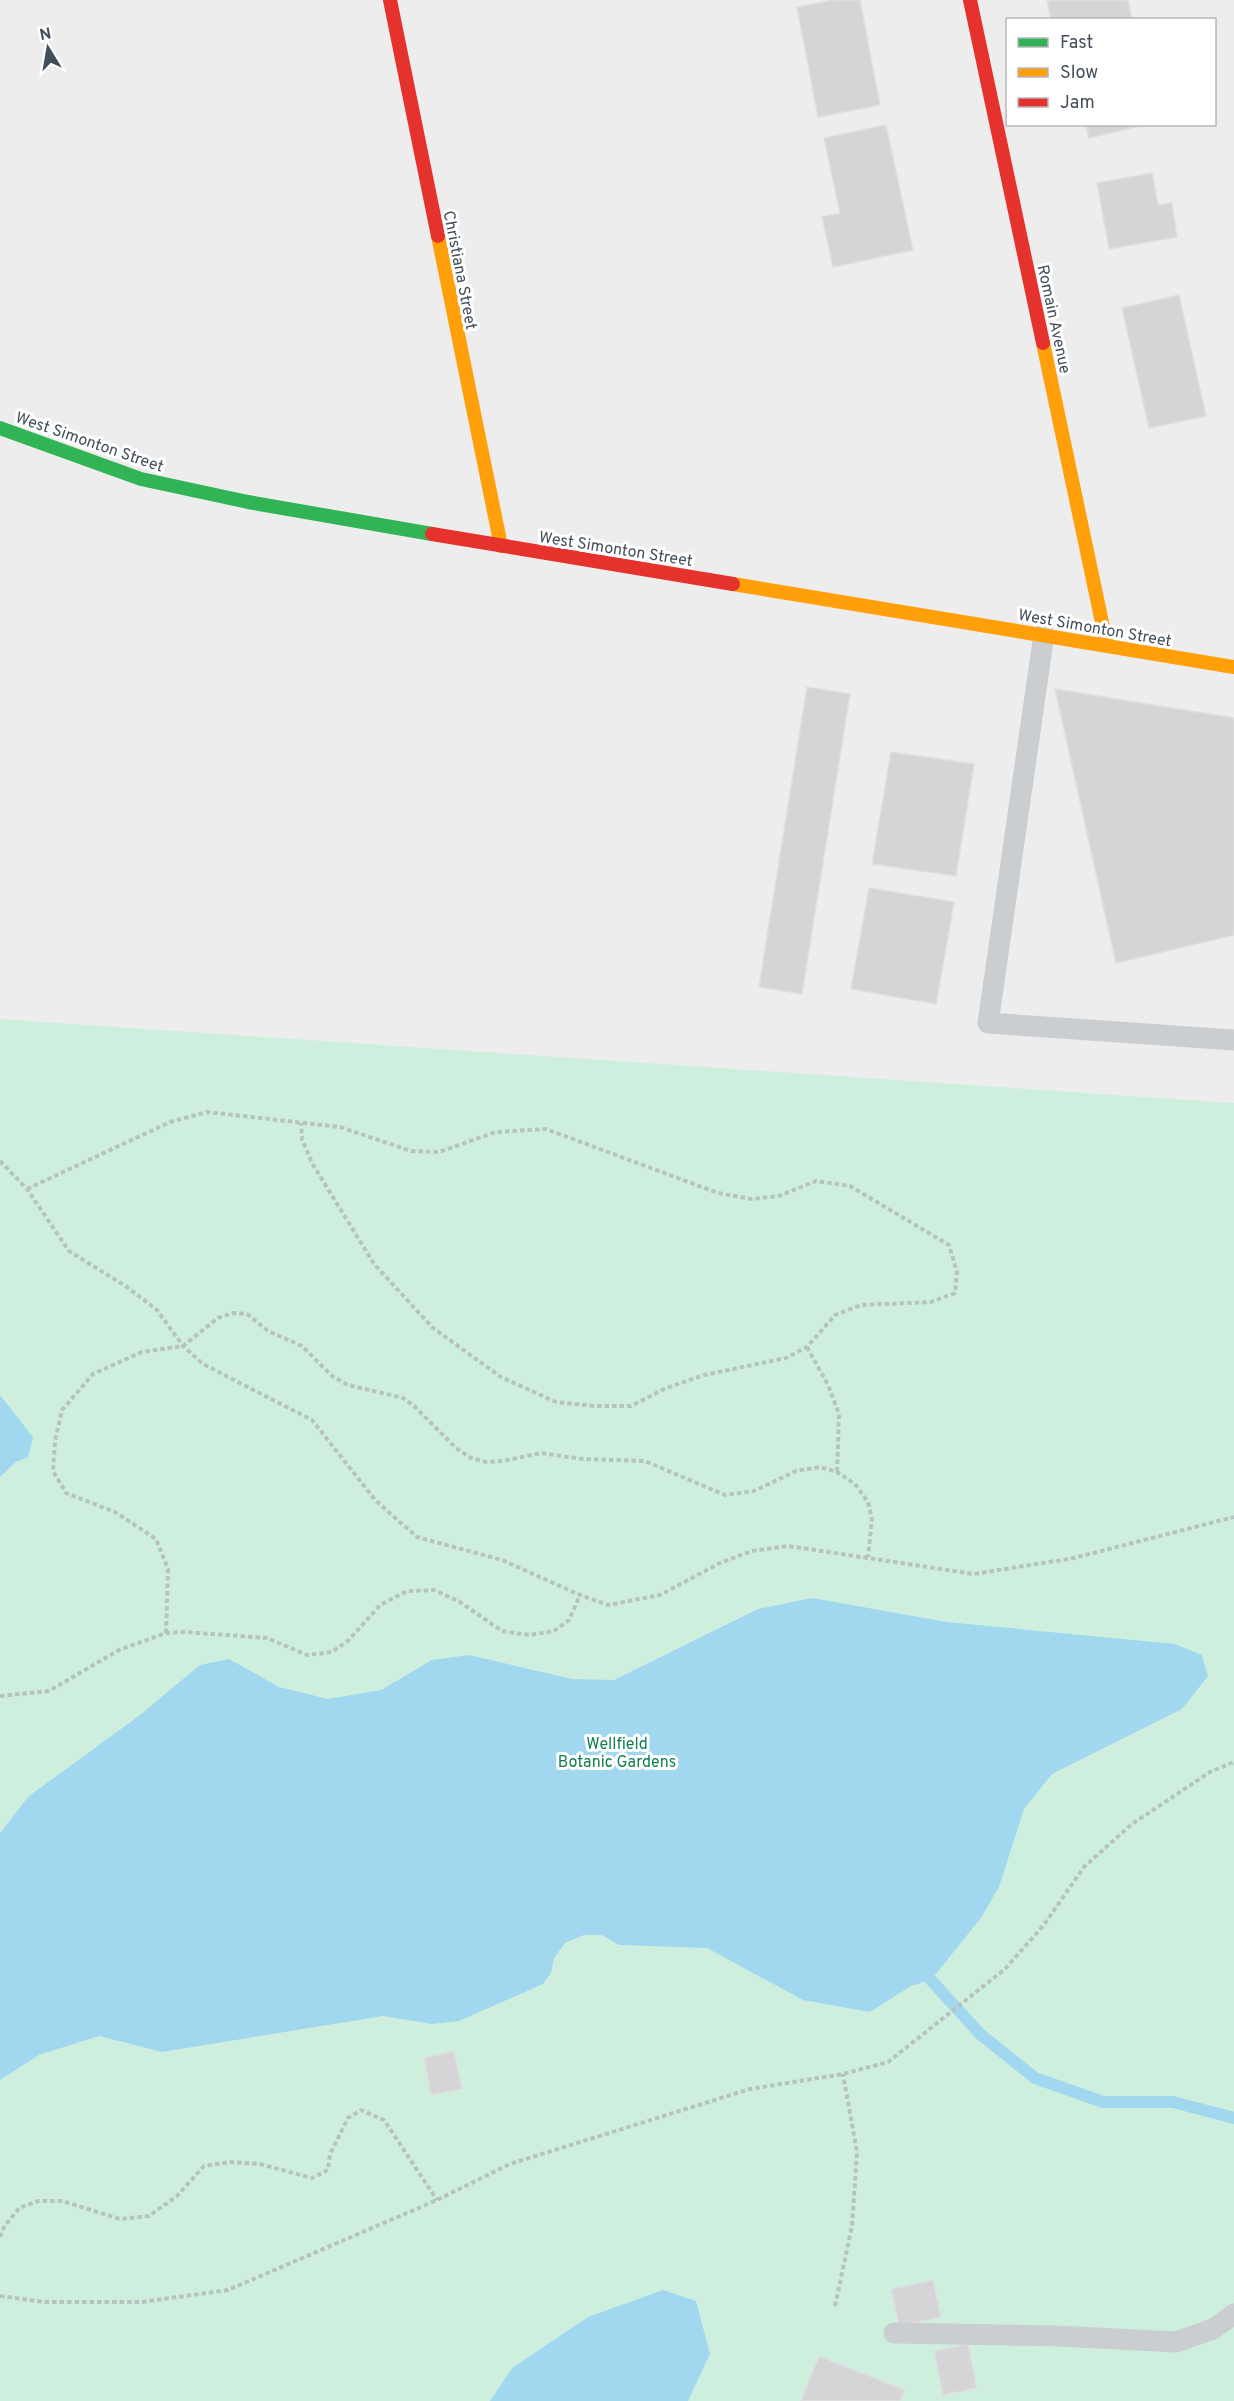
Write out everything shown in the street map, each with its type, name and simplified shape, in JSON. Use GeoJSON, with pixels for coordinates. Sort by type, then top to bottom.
{"type":"FeatureCollection","features":[{"type":"Feature","properties":{"kind":"street","name":"Christiana Street"},"geometry":{"type":"LineString","coordinates":[[390,0],[501,546]]}},
{"type":"Feature","properties":{"kind":"street","name":"Romain Avenue"},"geometry":{"type":"LineString","coordinates":[[970,0],[1107,646]]}},
{"type":"Feature","properties":{"kind":"street","name":"West Simonton Street"},"geometry":{"type":"LineString","coordinates":[[0,429],[141,479],[248,502],[1234,667]]}},
{"type":"Feature","properties":{"kind":"lane"},"geometry":{"type":"LineString","coordinates":[[1044,634],[988,1023],[1234,1040]]}},
{"type":"Feature","properties":{"kind":"lane"},"geometry":{"type":"LineString","coordinates":[[894,2333],[1058,2336],[1176,2342],[1213,2329],[1234,2314]]}},
{"type":"Feature","properties":{"kind":"path"},"geometry":{"type":"LineString","coordinates":[[27,1189],[170,1122],[207,1112],[340,1127],[411,1151],[438,1152],[496,1132],[546,1130],[718,1193],[752,1199],[779,1196],[816,1181],[850,1186],[949,1245],[957,1272],[955,1293],[931,1302],[861,1305],[835,1315],[807,1347],[786,1358],[704,1375],[664,1389],[631,1406],[595,1406],[556,1402],[501,1377],[433,1328],[374,1264],[312,1162],[302,1139],[301,1123]]}},
{"type":"Feature","properties":{"kind":"path"},"geometry":{"type":"LineString","coordinates":[[0,1161],[27,1189],[69,1251],[127,1287],[157,1310],[183,1346],[203,1364],[312,1420],[376,1501],[417,1538],[502,1560],[580,1595],[609,1605],[660,1595],[720,1563],[752,1551],[788,1546],[974,1574],[1074,1558],[1234,1517]]}},
{"type":"Feature","properties":{"kind":"path"},"geometry":{"type":"LineString","coordinates":[[166,1633],[168,1569],[156,1539],[116,1512],[66,1493],[53,1471],[55,1441],[62,1410],[93,1374],[142,1353],[183,1346],[218,1318],[233,1313],[247,1314],[268,1331],[302,1346],[332,1376],[348,1385],[403,1398],[456,1448],[471,1458],[487,1462],[541,1453],[582,1459],[637,1460],[658,1466],[725,1495],[754,1491],[796,1471],[820,1467],[837,1472],[855,1484],[868,1502],[872,1519],[868,1557]]}},
{"type":"Feature","properties":{"kind":"path"},"geometry":{"type":"LineString","coordinates":[[807,1347],[828,1385],[839,1414],[837,1472]]}},
{"type":"Feature","properties":{"kind":"path"},"geometry":{"type":"LineString","coordinates":[[0,1695],[49,1691],[119,1650],[166,1633],[184,1632],[267,1638],[307,1655],[332,1652],[350,1640],[380,1605],[407,1591],[434,1590],[460,1602],[502,1631],[529,1635],[554,1631],[569,1620],[580,1595]]}},
{"type":"Feature","properties":{"kind":"path"},"geometry":{"type":"LineString","coordinates":[[0,2296],[44,2302],[142,2302],[228,2290],[437,2200],[510,2164],[750,2089],[843,2074],[888,2062],[996,1976],[1043,1926],[1084,1868],[1132,1824],[1210,1772],[1234,1762]]}},
{"type":"Feature","properties":{"kind":"path"},"geometry":{"type":"LineString","coordinates":[[835,2306],[852,2226],[857,2152],[843,2074]]}},
{"type":"Feature","properties":{"kind":"path"},"geometry":{"type":"LineString","coordinates":[[0,2237],[2,2230],[19,2208],[38,2201],[62,2201],[120,2219],[149,2216],[177,2196],[204,2166],[230,2162],[260,2164],[312,2178],[328,2170],[330,2154],[348,2118],[361,2110],[384,2120],[437,2200]]}},
{"type":"Feature","properties":{"kind":"green space","name":"Wellfield Botanic Gardens"},"geometry":{"type":"Polygon","coordinates":[[[0,1019],[1234,1103],[1234,2401],[0,2401],[0,1019]]]}},
{"type":"Feature","properties":{"kind":"water"},"geometry":{"type":"Polygon","coordinates":[[[0,1395],[33,1437],[28,1457],[16,1462],[0,1477],[0,1395]]]}},
{"type":"Feature","properties":{"kind":"water"},"geometry":{"type":"Polygon","coordinates":[[[812,1598],[947,1622],[1175,1644],[1202,1655],[1208,1676],[1182,1709],[1052,1774],[1024,1809],[999,1887],[981,1918],[931,1980],[911,1986],[870,2012],[803,2000],[707,1948],[619,1945],[602,1935],[584,1935],[565,1943],[554,1958],[551,1973],[543,1984],[459,2021],[432,2024],[383,2016],[162,2052],[99,2036],[39,2055],[0,2080],[0,1833],[29,1796],[140,1715],[200,1665],[229,1659],[279,1687],[328,1699],[381,1690],[432,1660],[469,1655],[572,1679],[614,1680],[758,1609],[812,1598]]]}},
{"type":"Feature","properties":{"kind":"water"},"geometry":{"type":"Polygon","coordinates":[[[663,2290],[696,2301],[710,2354],[688,2401],[490,2401],[512,2368],[588,2317],[663,2290]]]}},
{"type":"Feature","properties":{"kind":"building"},"geometry":{"type":"Polygon","coordinates":[[[834,0],[860,0],[880,105],[818,117],[797,7],[834,0]]]}},
{"type":"Feature","properties":{"kind":"building"},"geometry":{"type":"Polygon","coordinates":[[[1047,0],[1128,0],[1132,18],[1051,18],[1047,0]]]}},
{"type":"Feature","properties":{"kind":"building"},"geometry":{"type":"Polygon","coordinates":[[[886,125],[913,250],[833,267],[822,217],[840,213],[824,138],[886,125]]]}},
{"type":"Feature","properties":{"kind":"building"},"geometry":{"type":"Polygon","coordinates":[[[1086,126],[1140,126],[1089,138],[1086,126]]]}},
{"type":"Feature","properties":{"kind":"building"},"geometry":{"type":"Polygon","coordinates":[[[1152,173],[1158,205],[1172,203],[1177,237],[1109,249],[1097,183],[1152,173]]]}},
{"type":"Feature","properties":{"kind":"building"},"geometry":{"type":"Polygon","coordinates":[[[1179,295],[1206,416],[1149,428],[1122,308],[1179,295]]]}},
{"type":"Feature","properties":{"kind":"building"},"geometry":{"type":"Polygon","coordinates":[[[807,687],[850,694],[802,994],[759,987],[807,687]]]}},
{"type":"Feature","properties":{"kind":"building"},"geometry":{"type":"Polygon","coordinates":[[[1055,689],[1234,718],[1234,935],[1116,963],[1055,689]]]}},
{"type":"Feature","properties":{"kind":"building"},"geometry":{"type":"Polygon","coordinates":[[[891,752],[974,764],[956,876],[872,864],[891,752]]]}},
{"type":"Feature","properties":{"kind":"building"},"geometry":{"type":"Polygon","coordinates":[[[869,888],[954,902],[936,1004],[851,989],[869,888]]]}},
{"type":"Feature","properties":{"kind":"building"},"geometry":{"type":"Polygon","coordinates":[[[454,2051],[462,2089],[431,2095],[424,2058],[454,2051]]]}},
{"type":"Feature","properties":{"kind":"building"},"geometry":{"type":"Polygon","coordinates":[[[933,2280],[941,2317],[899,2326],[891,2289],[933,2280]]]}},
{"type":"Feature","properties":{"kind":"building"},"geometry":{"type":"Polygon","coordinates":[[[968,2344],[977,2388],[943,2395],[934,2351],[968,2344]]]}},
{"type":"Feature","properties":{"kind":"building"},"geometry":{"type":"Polygon","coordinates":[[[819,2356],[905,2390],[900,2401],[801,2401],[819,2356]]]}},
{"type":"Feature","properties":{"kind":"waterway"},"geometry":{"type":"LineString","coordinates":[[931,1980],[980,2034],[1035,2078],[1103,2102],[1173,2102],[1234,2118]]}},
{"type":"Feature","properties":{"kind":"traffic: fast"},"geometry":{"type":"LineString","coordinates":[[0,428],[141,479],[248,502],[432,534]]}},
{"type":"Feature","properties":{"kind":"traffic: slow"},"geometry":{"type":"LineString","coordinates":[[438,236],[501,546]]}},
{"type":"Feature","properties":{"kind":"traffic: slow"},"geometry":{"type":"LineString","coordinates":[[1043,343],[1107,646]]}},
{"type":"Feature","properties":{"kind":"traffic: slow"},"geometry":{"type":"LineString","coordinates":[[733,584],[1234,667]]}},
{"type":"Feature","properties":{"kind":"traffic: jam"},"geometry":{"type":"LineString","coordinates":[[390,0],[438,236]]}},
{"type":"Feature","properties":{"kind":"traffic: jam"},"geometry":{"type":"LineString","coordinates":[[970,0],[1043,343]]}},
{"type":"Feature","properties":{"kind":"traffic: jam"},"geometry":{"type":"LineString","coordinates":[[432,534],[733,584]]}}]}
